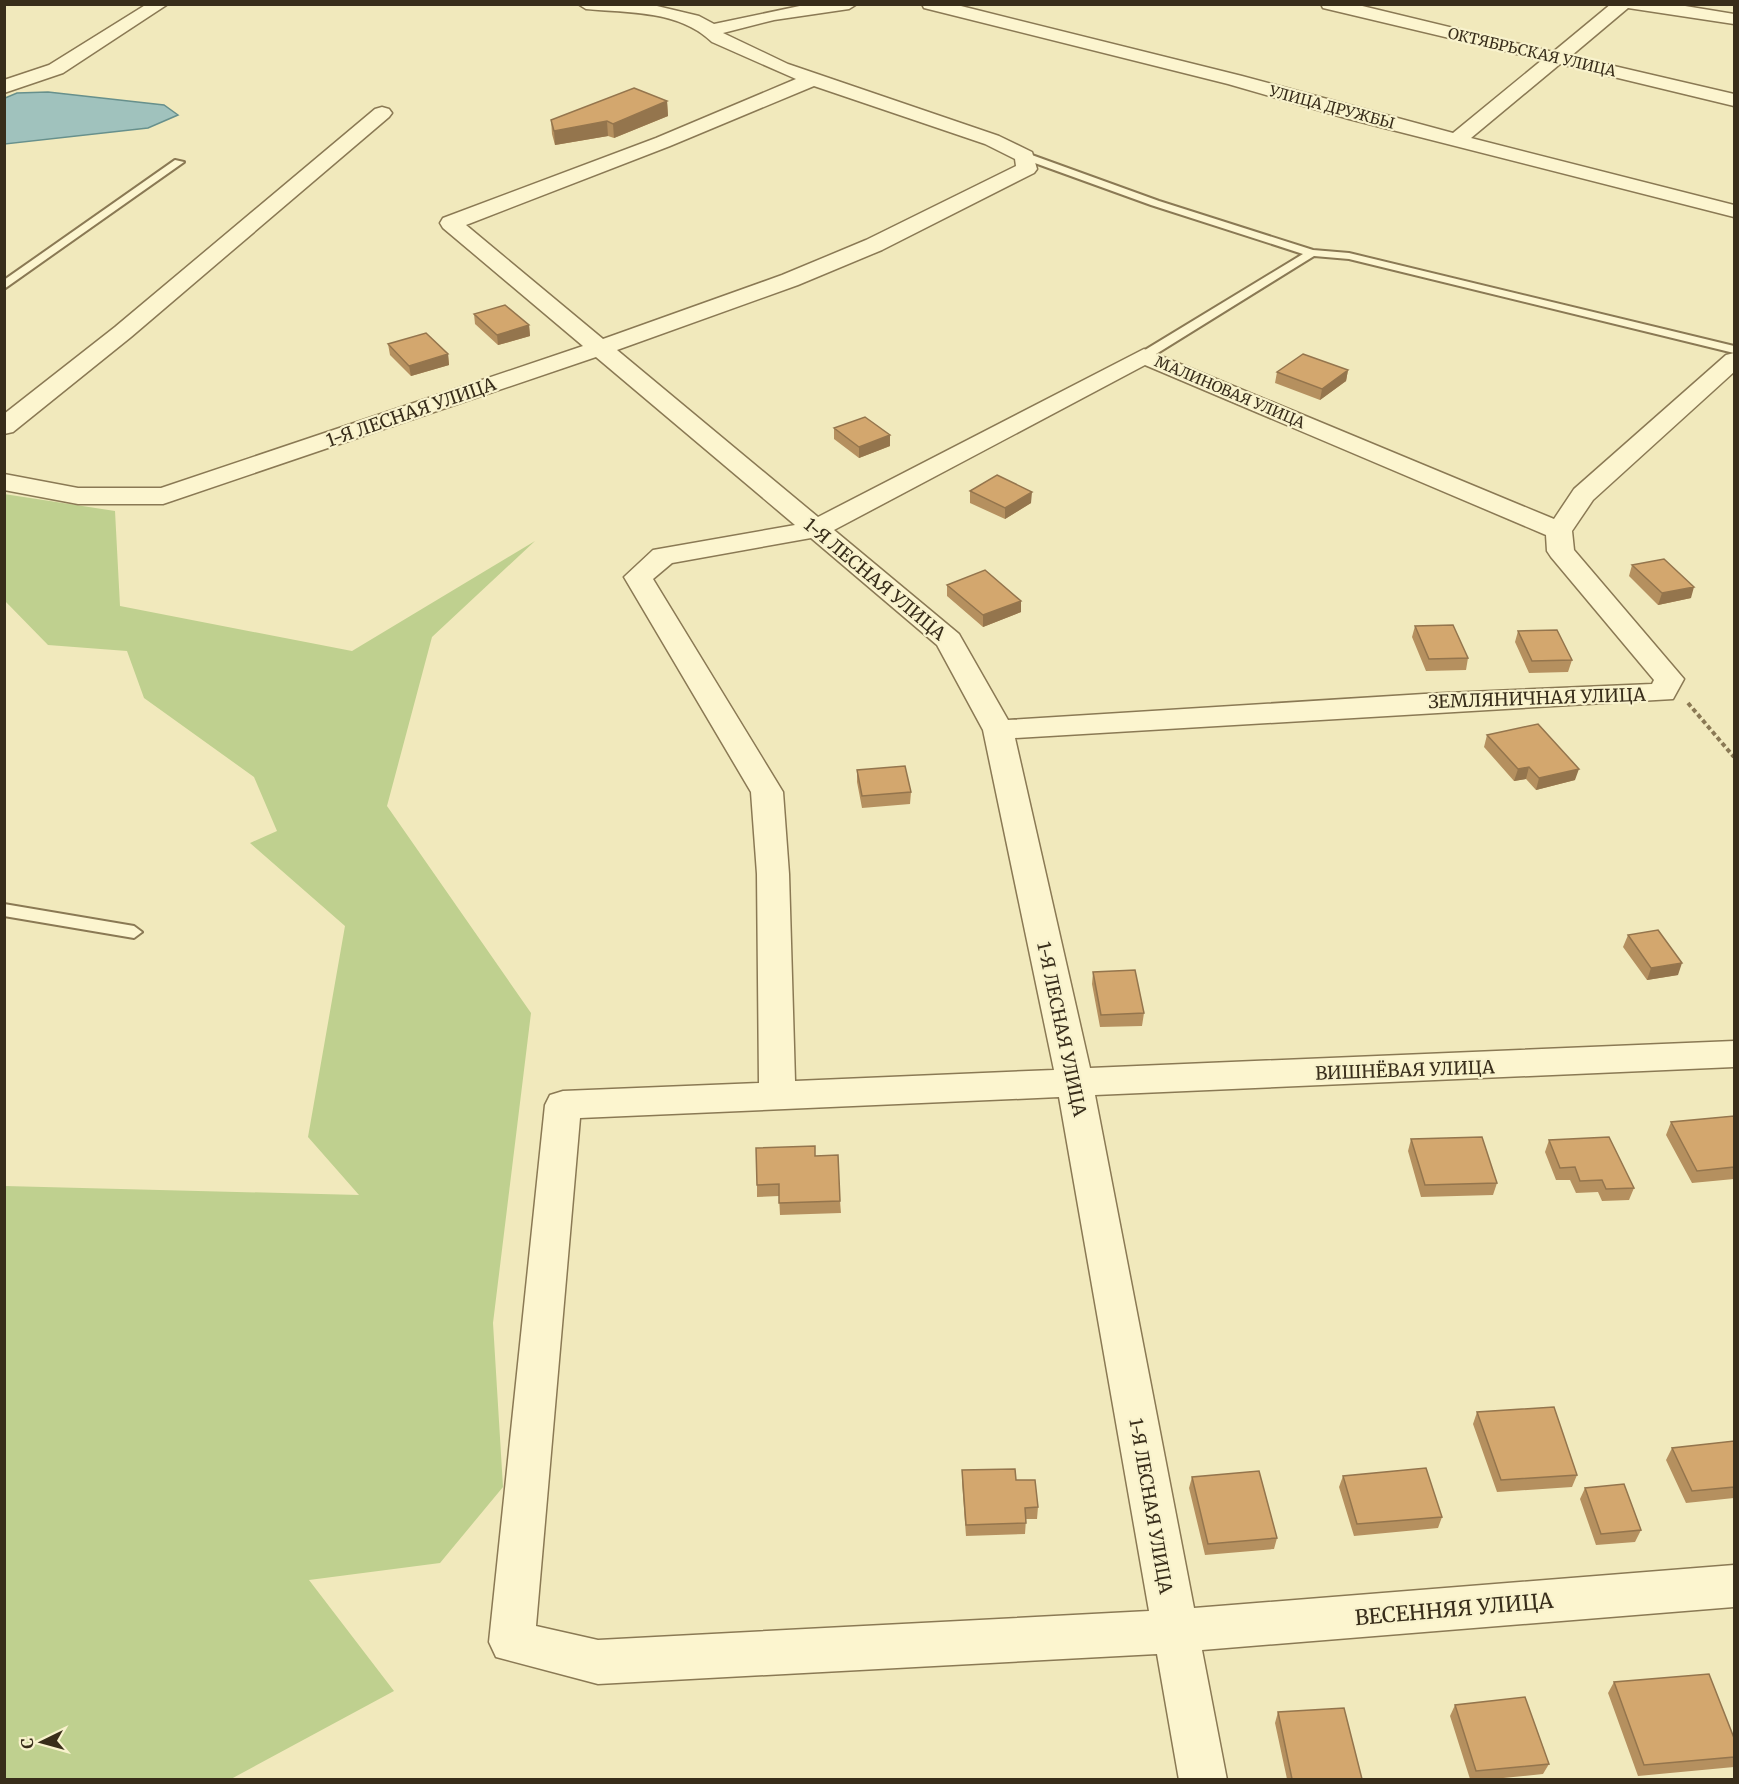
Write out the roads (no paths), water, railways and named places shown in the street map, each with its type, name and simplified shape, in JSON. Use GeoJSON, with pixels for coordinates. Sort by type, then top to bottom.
{"type":"FeatureCollection","features":[{"type":"Feature","properties":{"kind":"street"},"geometry":{"type":"LineString","coordinates":[[4,87],[56,69],[160,4]]}},
{"type":"Feature","properties":{"kind":"street"},"geometry":{"type":"LineString","coordinates":[[586,4],[632,7],[687,17],[712,30],[718,38],[813,79],[993,140],[1025,156],[1027,169],[874,245],[790,280],[600,348],[451,223],[663,142],[813,79]]}},
{"type":"Feature","properties":{"kind":"street"},"geometry":{"type":"LineString","coordinates":[[712,30],[780,10],[849,4]]}},
{"type":"Feature","properties":{"kind":"street","name":"УЛИЦА ДРУЖБЫ"},"geometry":{"type":"LineString","coordinates":[[930,4],[1734,211]]}},
{"type":"Feature","properties":{"kind":"street","name":"ОКТЯБРЬСКАЯ УЛИЦА"},"geometry":{"type":"LineString","coordinates":[[1329,4],[1734,100]]}},
{"type":"Feature","properties":{"kind":"street"},"geometry":{"type":"LineString","coordinates":[[1458,139],[1622,4]]}},
{"type":"Feature","properties":{"kind":"street"},"geometry":{"type":"LineString","coordinates":[[1634,4],[1734,19]]}},
{"type":"Feature","properties":{"kind":"street"},"geometry":{"type":"LineString","coordinates":[[4,427],[123,332],[382,113]]}},
{"type":"Feature","properties":{"kind":"street","name":"1-Я ЛЕСНАЯ УЛИЦА"},"geometry":{"type":"LineString","coordinates":[[4,482],[78,496],[163,496],[600,348],[949,640],[998,730],[1075,1084],[1203,1779]]}},
{"type":"Feature","properties":{"kind":"street","name":"МАЛИНОВАЯ УЛИЦА"},"geometry":{"type":"LineString","coordinates":[[777,1096],[773,874],[767,792],[638,577],[663,556],[816,529],[1144,356],[1559,531]]}},
{"type":"Feature","properties":{"kind":"street"},"geometry":{"type":"LineString","coordinates":[[1559,531],[1584,495],[1734,360]]}},
{"type":"Feature","properties":{"kind":"street","name":"ЗЕМЛЯНИЧНАЯ УЛИЦА"},"geometry":{"type":"LineString","coordinates":[[998,730],[1424,703],[1663,693],[1669,680],[1561,551],[1559,531]]}},
{"type":"Feature","properties":{"kind":"street","name":"ВИШНЁВАЯ УЛИЦА"},"geometry":{"type":"LineString","coordinates":[[777,1096],[1734,1054]]}},
{"type":"Feature","properties":{"kind":"street","name":"ВЕСЕННЯЯ УЛИЦА"},"geometry":{"type":"LineString","coordinates":[[777,1096],[562,1105],[512,1642],[598,1662],[1174,1631],[1734,1586]]}},
{"type":"Feature","properties":{"kind":"lane"},"geometry":{"type":"LineString","coordinates":[[1025,156],[1155,203],[1312,253],[1349,256],[1734,350]]}},
{"type":"Feature","properties":{"kind":"lane"},"geometry":{"type":"LineString","coordinates":[[4,286],[179,162]]}},
{"type":"Feature","properties":{"kind":"lane"},"geometry":{"type":"LineString","coordinates":[[1144,356],[1312,253]]}},
{"type":"Feature","properties":{"kind":"lane"},"geometry":{"type":"LineString","coordinates":[[4,910],[134,932]]}},
{"type":"Feature","properties":{"kind":"water"},"geometry":{"type":"Polygon","coordinates":[[[48,92],[164,105],[178,115],[148,128],[5,144],[5,98],[17,93],[48,92]]]}}]}
